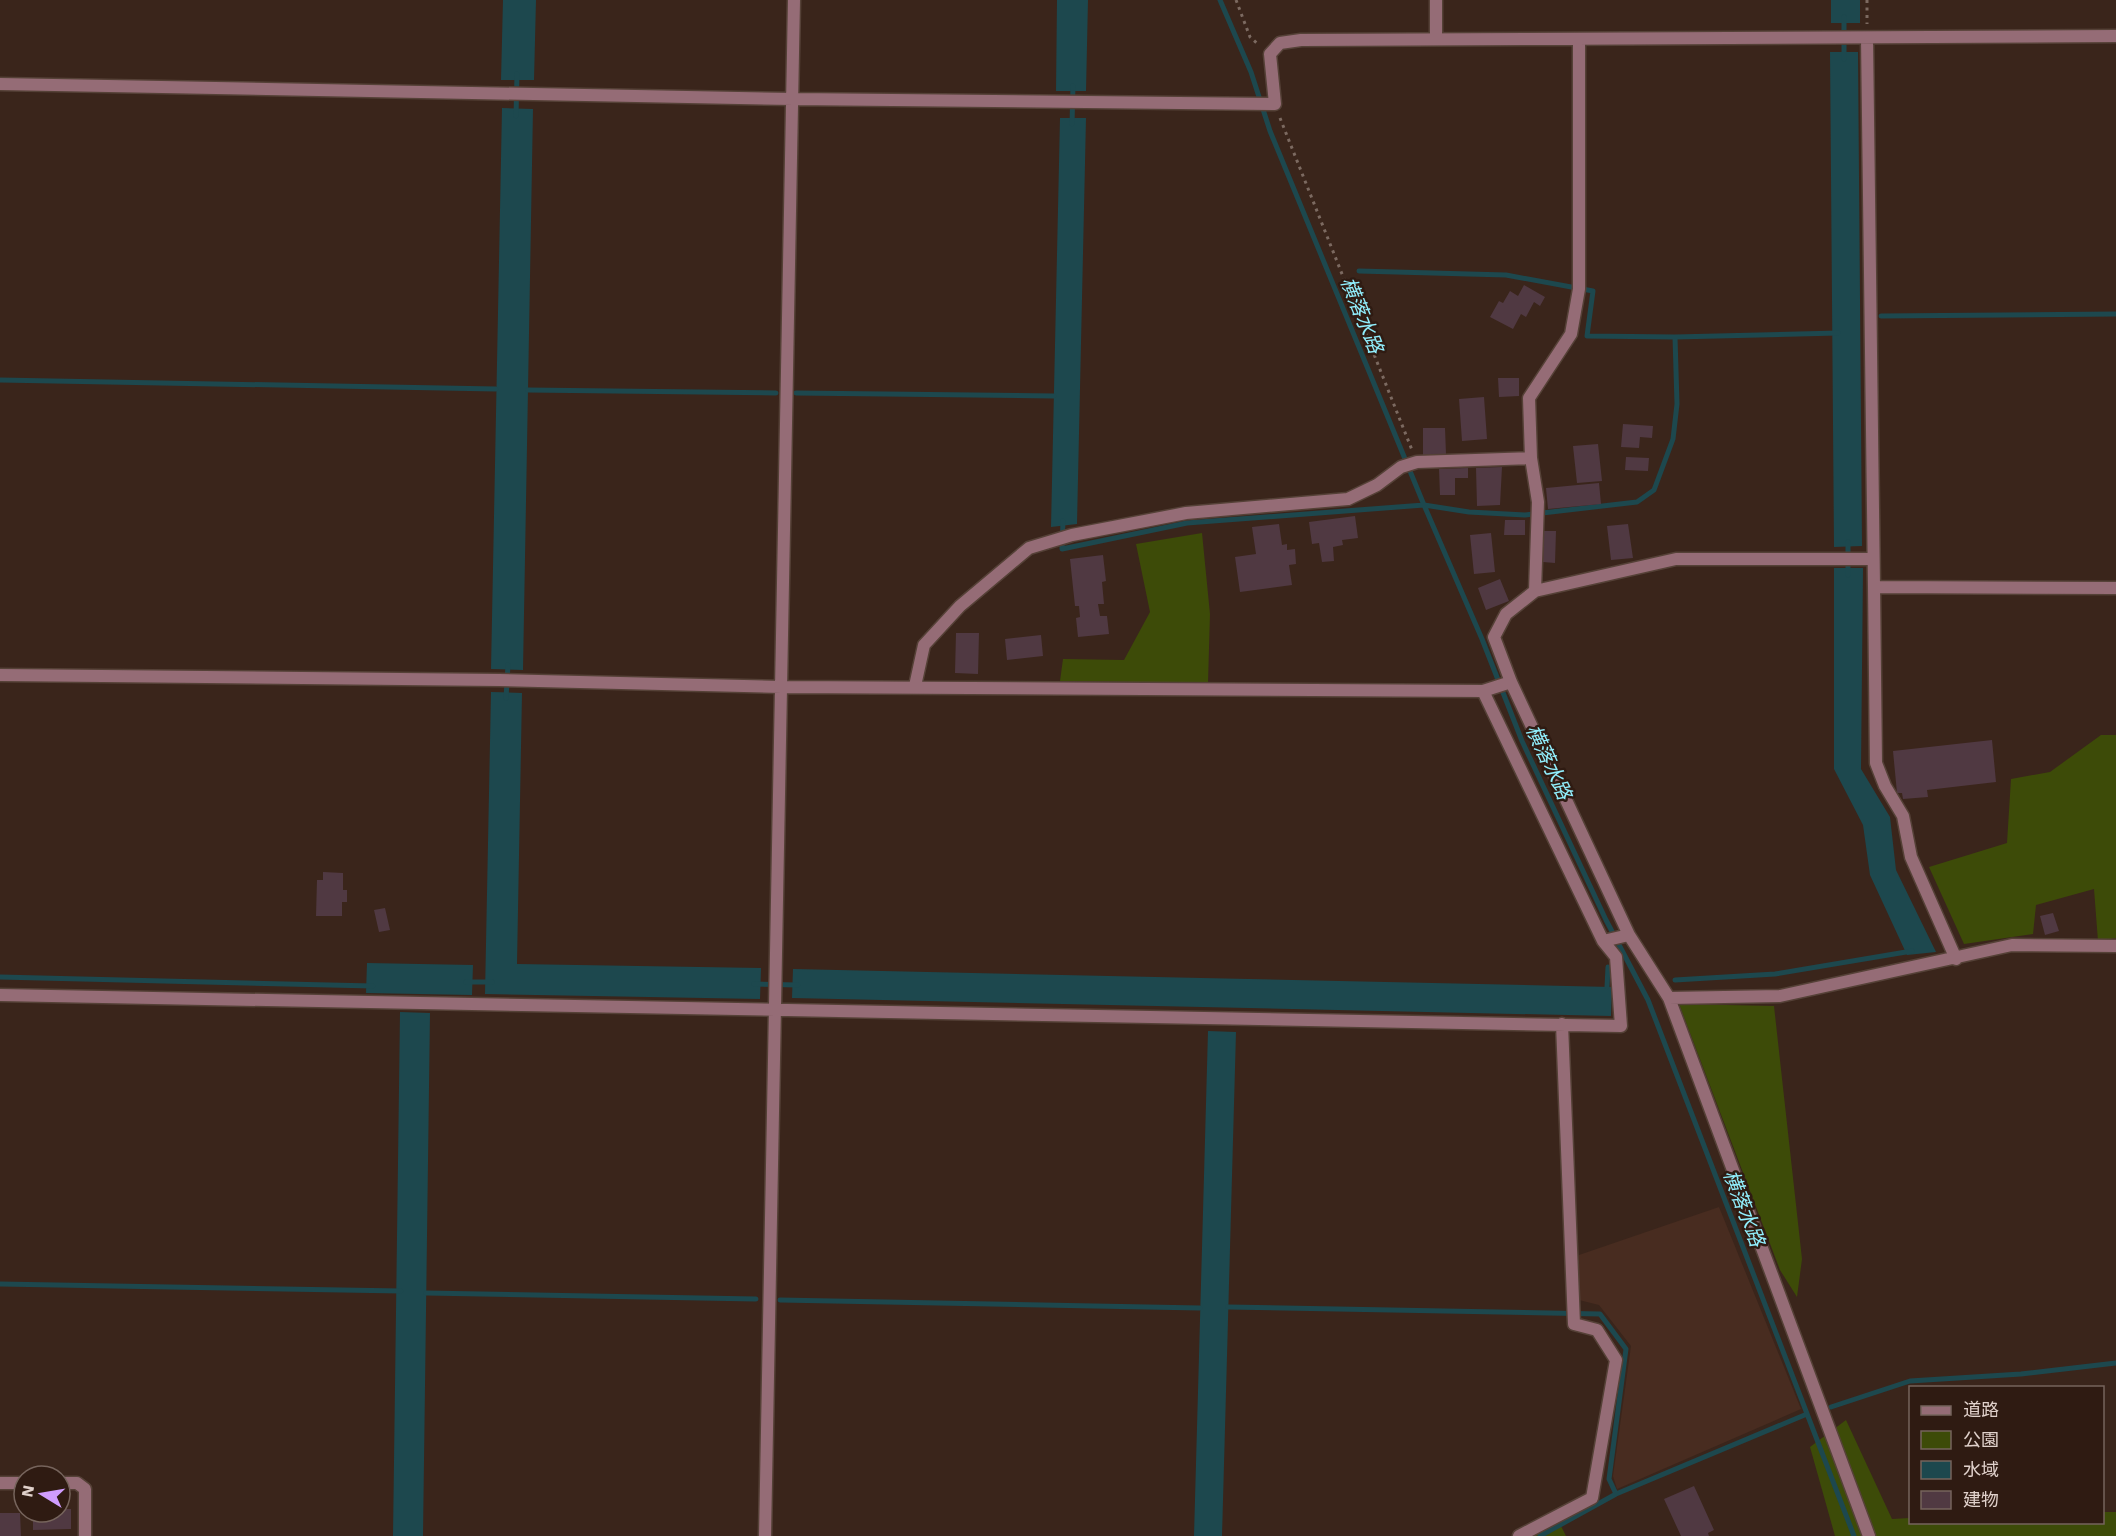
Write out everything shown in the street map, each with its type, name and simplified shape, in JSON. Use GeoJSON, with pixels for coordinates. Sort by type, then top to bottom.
{"type":"FeatureCollection","features":[{"type":"Feature","properties":{"kind":"street"},"geometry":{"type":"LineString","coordinates":[[765,1536],[794,0]]}},
{"type":"Feature","properties":{"kind":"street"},"geometry":{"type":"LineString","coordinates":[[1436,0],[1436,39]]}},
{"type":"Feature","properties":{"kind":"street"},"geometry":{"type":"LineString","coordinates":[[0,84],[793,99],[1275,104],[1270,54],[1280,43],[1301,40],[2116,36]]}},
{"type":"Feature","properties":{"kind":"street"},"geometry":{"type":"LineString","coordinates":[[1868,38],[1876,763],[1885,786],[1903,816],[1911,857],[1956,959]]}},
{"type":"Feature","properties":{"kind":"street"},"geometry":{"type":"LineString","coordinates":[[1535,591],[1538,502],[1531,458],[1528,398],[1571,333],[1579,289],[1579,40]]}},
{"type":"Feature","properties":{"kind":"street"},"geometry":{"type":"LineString","coordinates":[[915,686],[924,645],[953,614],[1029,548],[1071,535],[1186,513],[1348,500],[1377,485],[1401,467],[1417,462],[1531,458]]}},
{"type":"Feature","properties":{"kind":"street"},"geometry":{"type":"LineString","coordinates":[[1869,1536],[1669,998],[1629,935],[1511,682],[1494,637],[1506,614],[1535,591],[1676,559],[1872,559]]}},
{"type":"Feature","properties":{"kind":"street"},"geometry":{"type":"LineString","coordinates":[[1874,587],[2116,588]]}},
{"type":"Feature","properties":{"kind":"street"},"geometry":{"type":"LineString","coordinates":[[0,675],[513,680],[781,687],[1483,691],[1511,682]]}},
{"type":"Feature","properties":{"kind":"street"},"geometry":{"type":"LineString","coordinates":[[0,994],[1621,1026],[1616,957],[1603,941],[1483,691]]}},
{"type":"Feature","properties":{"kind":"street"},"geometry":{"type":"LineString","coordinates":[[1603,941],[1629,935]]}},
{"type":"Feature","properties":{"kind":"street"},"geometry":{"type":"LineString","coordinates":[[1669,998],[1780,996],[2012,945],[2116,946]]}},
{"type":"Feature","properties":{"kind":"street"},"geometry":{"type":"LineString","coordinates":[[1520,1536],[1592,1498],[1616,1360],[1597,1330],[1574,1324],[1562,1024]]}},
{"type":"Feature","properties":{"kind":"street"},"geometry":{"type":"LineString","coordinates":[[72,1483],[77,1483],[85,1489],[85,1536]]}},
{"type":"Feature","properties":{"kind":"path"},"geometry":{"type":"LineString","coordinates":[[1236,0],[1250,38],[1270,54]]}},
{"type":"Feature","properties":{"kind":"path"},"geometry":{"type":"LineString","coordinates":[[1867,0],[1868,38]]}},
{"type":"Feature","properties":{"kind":"path"},"geometry":{"type":"LineString","coordinates":[[1275,104],[1417,462]]}},
{"type":"Feature","properties":{"kind":"shaded area"},"geometry":{"type":"Polygon","coordinates":[[[1719,1207],[1801,1409],[1617,1489],[1613,1476],[1631,1346],[1599,1305],[1579,1300],[1579,1255],[1719,1207]]]}},
{"type":"Feature","properties":{"kind":"green space"},"geometry":{"type":"Polygon","coordinates":[[[1202,533],[1210,614],[1208,683],[1060,681],[1063,659],[1124,660],[1150,612],[1136,544],[1202,533]]]}},
{"type":"Feature","properties":{"kind":"green space"},"geometry":{"type":"Polygon","coordinates":[[[2101,735],[2116,735],[2116,938],[2098,941],[2094,889],[2036,905],[2033,934],[1964,944],[1929,867],[2007,843],[2011,779],[2050,772],[2101,735]]]}},
{"type":"Feature","properties":{"kind":"green space"},"geometry":{"type":"Polygon","coordinates":[[[1679,1004],[1774,1006],[1802,1259],[1797,1297],[1780,1270],[1679,1004]]]}},
{"type":"Feature","properties":{"kind":"green space"},"geometry":{"type":"Polygon","coordinates":[[[1846,1420],[1892,1519],[1909,1518],[1909,1524],[2104,1524],[2104,1512],[2116,1512],[2116,1536],[1835,1536],[1810,1447],[1846,1420]]]}},
{"type":"Feature","properties":{"kind":"green space"},"geometry":{"type":"Polygon","coordinates":[[[1559,1522],[1566,1536],[1533,1536],[1559,1522]]]}},
{"type":"Feature","properties":{"kind":"water"},"geometry":{"type":"Polygon","coordinates":[[[503,0],[536,0],[534,80],[501,80],[503,0]]]}},
{"type":"Feature","properties":{"kind":"water"},"geometry":{"type":"Polygon","coordinates":[[[1057,0],[1088,0],[1086,91],[1056,91],[1057,0]]]}},
{"type":"Feature","properties":{"kind":"water"},"geometry":{"type":"Polygon","coordinates":[[[1831,0],[1860,0],[1860,23],[1831,23],[1831,0]]]}},
{"type":"Feature","properties":{"kind":"water"},"geometry":{"type":"Polygon","coordinates":[[[1830,52],[1858,52],[1862,546],[1834,547],[1830,52]]]}},
{"type":"Feature","properties":{"kind":"water"},"geometry":{"type":"Polygon","coordinates":[[[502,108],[533,109],[523,670],[491,669],[502,108]]]}},
{"type":"Feature","properties":{"kind":"water"},"geometry":{"type":"Polygon","coordinates":[[[1060,118],[1086,118],[1077,524],[1051,527],[1060,118]]]}},
{"type":"Feature","properties":{"kind":"water"},"geometry":{"type":"Polygon","coordinates":[[[1834,568],[1863,568],[1861,769],[1890,817],[1896,870],[1936,952],[1907,955],[1870,875],[1863,825],[1834,769],[1834,568]]]}},
{"type":"Feature","properties":{"kind":"water"},"geometry":{"type":"Polygon","coordinates":[[[491,692],[522,693],[517,964],[761,968],[760,999],[485,994],[491,692]]]}},
{"type":"Feature","properties":{"kind":"water"},"geometry":{"type":"Polygon","coordinates":[[[367,963],[473,965],[472,995],[366,993],[367,963]]]}},
{"type":"Feature","properties":{"kind":"water"},"geometry":{"type":"Polygon","coordinates":[[[793,969],[1612,987],[1611,1016],[792,998],[793,969]]]}},
{"type":"Feature","properties":{"kind":"water"},"geometry":{"type":"Polygon","coordinates":[[[400,1012],[430,1013],[423,1536],[393,1536],[400,1012]]]}},
{"type":"Feature","properties":{"kind":"water"},"geometry":{"type":"Polygon","coordinates":[[[1208,1031],[1236,1032],[1222,1536],[1194,1536],[1208,1031]]]}},
{"type":"Feature","properties":{"kind":"building"},"geometry":{"type":"Polygon","coordinates":[[[1524,285],[1545,297],[1540,306],[1534,302],[1526,317],[1521,314],[1513,329],[1490,317],[1499,301],[1503,303],[1510,291],[1518,296],[1524,285]]]}},
{"type":"Feature","properties":{"kind":"building"},"geometry":{"type":"Polygon","coordinates":[[[1498,378],[1519,378],[1519,396],[1499,397],[1498,378]]]}},
{"type":"Feature","properties":{"kind":"building"},"geometry":{"type":"Polygon","coordinates":[[[1484,397],[1487,439],[1462,441],[1459,399],[1484,397]]]}},
{"type":"Feature","properties":{"kind":"building"},"geometry":{"type":"Polygon","coordinates":[[[1623,424],[1653,426],[1652,438],[1640,437],[1639,448],[1621,447],[1623,424]]]}},
{"type":"Feature","properties":{"kind":"building"},"geometry":{"type":"Polygon","coordinates":[[[1423,428],[1445,428],[1446,454],[1423,455],[1423,428]]]}},
{"type":"Feature","properties":{"kind":"building"},"geometry":{"type":"Polygon","coordinates":[[[1598,444],[1602,481],[1577,483],[1573,446],[1598,444]]]}},
{"type":"Feature","properties":{"kind":"building"},"geometry":{"type":"Polygon","coordinates":[[[1626,457],[1649,458],[1648,471],[1625,470],[1626,457]]]}},
{"type":"Feature","properties":{"kind":"building"},"geometry":{"type":"Polygon","coordinates":[[[1502,467],[1500,505],[1477,506],[1476,468],[1502,467]]]}},
{"type":"Feature","properties":{"kind":"building"},"geometry":{"type":"Polygon","coordinates":[[[1468,468],[1468,478],[1455,478],[1455,495],[1440,495],[1439,469],[1468,468]]]}},
{"type":"Feature","properties":{"kind":"building"},"geometry":{"type":"Polygon","coordinates":[[[1599,483],[1601,504],[1548,509],[1546,488],[1599,483]]]}},
{"type":"Feature","properties":{"kind":"building"},"geometry":{"type":"Polygon","coordinates":[[[1355,516],[1358,538],[1342,540],[1343,545],[1333,547],[1334,561],[1322,562],[1319,543],[1312,544],[1309,522],[1355,516]]]}},
{"type":"Feature","properties":{"kind":"building"},"geometry":{"type":"Polygon","coordinates":[[[1505,520],[1525,520],[1525,535],[1504,535],[1505,520]]]}},
{"type":"Feature","properties":{"kind":"building"},"geometry":{"type":"Polygon","coordinates":[[[1279,524],[1282,545],[1287,544],[1287,550],[1295,549],[1296,564],[1289,565],[1292,585],[1240,592],[1235,557],[1256,554],[1252,527],[1279,524]]]}},
{"type":"Feature","properties":{"kind":"building"},"geometry":{"type":"Polygon","coordinates":[[[1628,524],[1633,558],[1611,560],[1607,526],[1628,524]]]}},
{"type":"Feature","properties":{"kind":"building"},"geometry":{"type":"Polygon","coordinates":[[[1544,531],[1556,531],[1555,563],[1543,562],[1544,531]]]}},
{"type":"Feature","properties":{"kind":"building"},"geometry":{"type":"Polygon","coordinates":[[[1491,533],[1495,572],[1474,574],[1470,535],[1491,533]]]}},
{"type":"Feature","properties":{"kind":"building"},"geometry":{"type":"Polygon","coordinates":[[[1103,555],[1106,581],[1102,582],[1104,604],[1098,604],[1100,616],[1107,616],[1109,634],[1078,637],[1076,618],[1080,617],[1079,606],[1075,606],[1070,559],[1103,555]]]}},
{"type":"Feature","properties":{"kind":"building"},"geometry":{"type":"Polygon","coordinates":[[[1500,579],[1509,601],[1486,610],[1478,588],[1500,579]]]}},
{"type":"Feature","properties":{"kind":"building"},"geometry":{"type":"Polygon","coordinates":[[[956,633],[979,633],[978,674],[955,673],[956,633]]]}},
{"type":"Feature","properties":{"kind":"building"},"geometry":{"type":"Polygon","coordinates":[[[1041,635],[1043,656],[1007,660],[1005,639],[1041,635]]]}},
{"type":"Feature","properties":{"kind":"building"},"geometry":{"type":"Polygon","coordinates":[[[1992,740],[1996,782],[1927,790],[1928,797],[1903,799],[1902,793],[1897,793],[1893,751],[1992,740]]]}},
{"type":"Feature","properties":{"kind":"building"},"geometry":{"type":"Polygon","coordinates":[[[323,872],[343,873],[343,890],[347,890],[347,902],[342,902],[342,916],[316,916],[317,880],[323,880],[323,872]]]}},
{"type":"Feature","properties":{"kind":"building"},"geometry":{"type":"Polygon","coordinates":[[[385,908],[390,930],[379,932],[374,910],[385,908]]]}},
{"type":"Feature","properties":{"kind":"building"},"geometry":{"type":"Polygon","coordinates":[[[2053,913],[2059,931],[2045,935],[2040,916],[2053,913]]]}},
{"type":"Feature","properties":{"kind":"building"},"geometry":{"type":"Polygon","coordinates":[[[1694,1486],[1714,1530],[1708,1533],[1709,1536],[1681,1536],[1664,1499],[1694,1486]]]}},
{"type":"Feature","properties":{"kind":"building"},"geometry":{"type":"Polygon","coordinates":[[[0,1513],[12,1513],[12,1524],[20,1524],[21,1536],[0,1536],[0,1513]]]}},
{"type":"Feature","properties":{"kind":"building"},"geometry":{"type":"Polygon","coordinates":[[[33,1524],[71,1524],[71,1529],[33,1530],[33,1524]]]}},
{"type":"Feature","properties":{"kind":"waterway","name":"横落水路"},"geometry":{"type":"LineString","coordinates":[[1220,0],[1251,72],[1270,131],[1424,505],[1482,639],[1522,741],[1606,920],[1648,1000],[1854,1536]]}},
{"type":"Feature","properties":{"kind":"waterway"},"geometry":{"type":"LineString","coordinates":[[1844,17],[1844,59]]}},
{"type":"Feature","properties":{"kind":"waterway"},"geometry":{"type":"LineString","coordinates":[[516,116],[517,74]]}},
{"type":"Feature","properties":{"kind":"waterway"},"geometry":{"type":"LineString","coordinates":[[1072,124],[1073,86]]}},
{"type":"Feature","properties":{"kind":"waterway"},"geometry":{"type":"LineString","coordinates":[[1359,271],[1506,275],[1593,291],[1587,336],[1675,337]]}},
{"type":"Feature","properties":{"kind":"waterway"},"geometry":{"type":"LineString","coordinates":[[1881,316],[2116,314]]}},
{"type":"Feature","properties":{"kind":"waterway"},"geometry":{"type":"LineString","coordinates":[[1063,521],[1062,549],[1187,523],[1424,505],[1469,512],[1525,515],[1637,502],[1654,490],[1673,439],[1677,404],[1675,337],[1838,333]]}},
{"type":"Feature","properties":{"kind":"waterway"},"geometry":{"type":"LineString","coordinates":[[0,380],[496,389]]}},
{"type":"Feature","properties":{"kind":"waterway"},"geometry":{"type":"LineString","coordinates":[[528,390],[776,393]]}},
{"type":"Feature","properties":{"kind":"waterway"},"geometry":{"type":"LineString","coordinates":[[796,393],[1054,396]]}},
{"type":"Feature","properties":{"kind":"waterway"},"geometry":{"type":"LineString","coordinates":[[1848,542],[1848,575]]}},
{"type":"Feature","properties":{"kind":"waterway"},"geometry":{"type":"LineString","coordinates":[[506,698],[508,665]]}},
{"type":"Feature","properties":{"kind":"waterway"},"geometry":{"type":"LineString","coordinates":[[1675,980],[1775,974],[1912,951]]}},
{"type":"Feature","properties":{"kind":"waterway"},"geometry":{"type":"LineString","coordinates":[[1607,987],[1608,967]]}},
{"type":"Feature","properties":{"kind":"waterway"},"geometry":{"type":"LineString","coordinates":[[0,977],[373,986]]}},
{"type":"Feature","properties":{"kind":"waterway"},"geometry":{"type":"LineString","coordinates":[[466,982],[492,982]]}},
{"type":"Feature","properties":{"kind":"waterway"},"geometry":{"type":"LineString","coordinates":[[754,984],[798,985]]}},
{"type":"Feature","properties":{"kind":"waterway"},"geometry":{"type":"LineString","coordinates":[[0,1284],[401,1291]]}},
{"type":"Feature","properties":{"kind":"waterway"},"geometry":{"type":"LineString","coordinates":[[426,1293],[756,1299]]}},
{"type":"Feature","properties":{"kind":"waterway"},"geometry":{"type":"LineString","coordinates":[[780,1300],[1200,1308]]}},
{"type":"Feature","properties":{"kind":"waterway"},"geometry":{"type":"LineString","coordinates":[[1228,1307],[1600,1314],[1626,1349],[1609,1479],[1616,1494],[1807,1414]]}},
{"type":"Feature","properties":{"kind":"waterway"},"geometry":{"type":"LineString","coordinates":[[1831,1407],[1910,1381],[2021,1374],[2116,1363]]}},
{"type":"Feature","properties":{"kind":"waterway"},"geometry":{"type":"LineString","coordinates":[[1540,1536],[1616,1494]]}}]}
